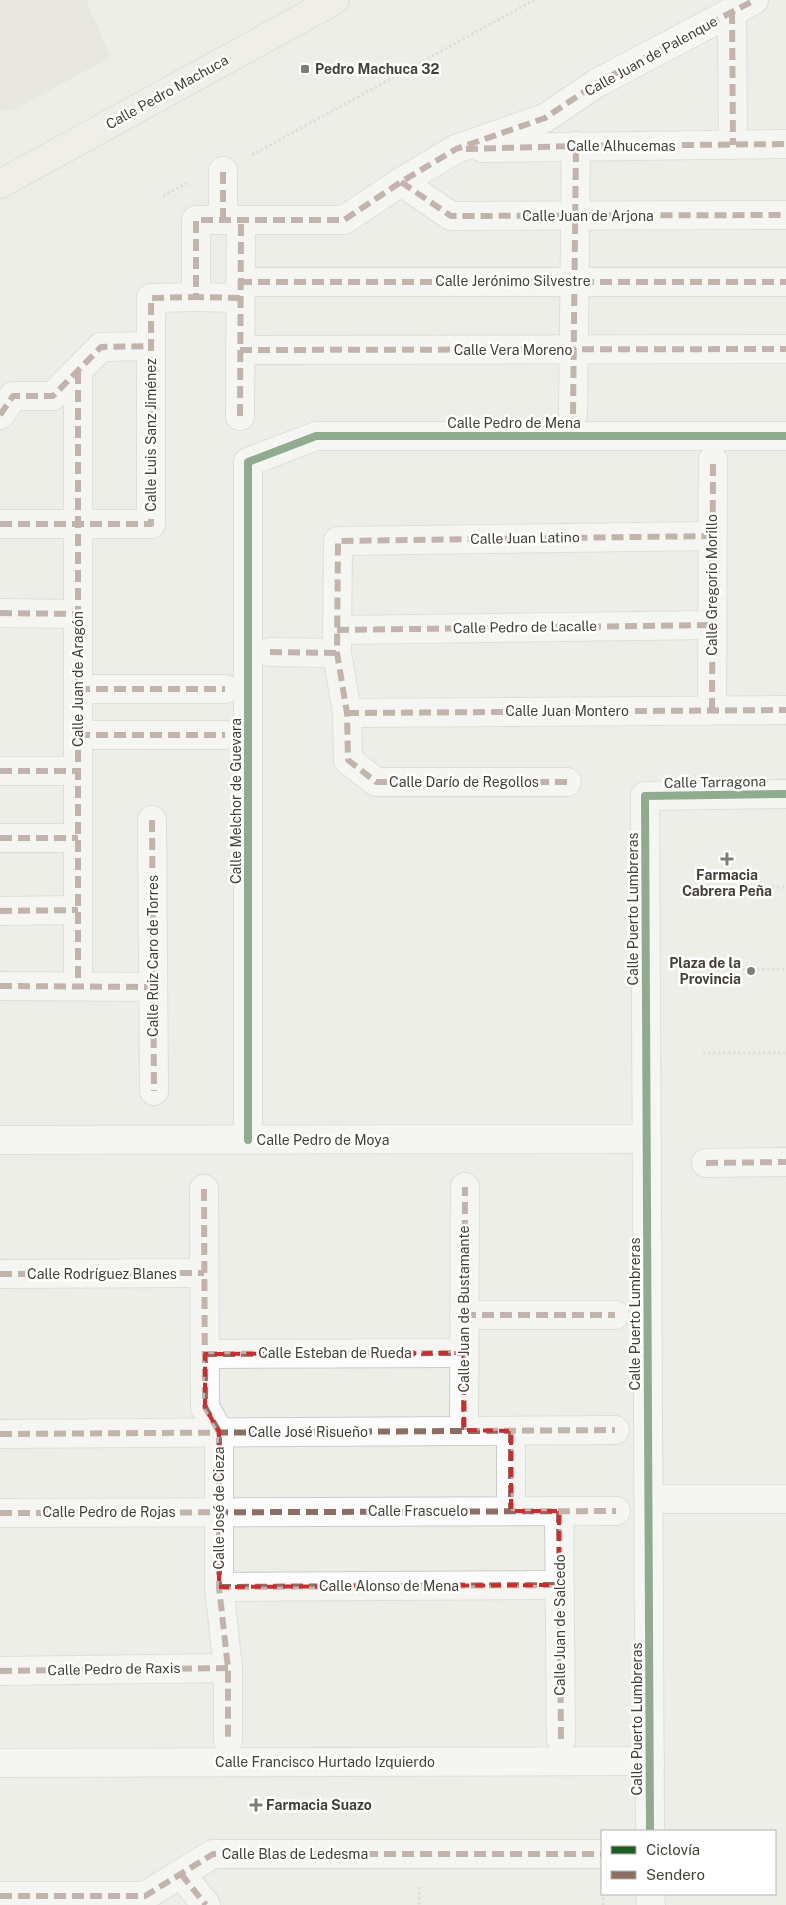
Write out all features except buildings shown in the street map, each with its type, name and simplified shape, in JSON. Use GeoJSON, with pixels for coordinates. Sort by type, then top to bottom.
{"type":"FeatureCollection","features":[{"type":"Feature","properties":{"kind":"main road","name":"Calle Pedro Machuca"},"geometry":{"type":"LineString","coordinates":[[0,184],[335,0]]}},
{"type":"Feature","properties":{"kind":"street","name":"Calle Juan de Palenque"},"geometry":{"type":"LineString","coordinates":[[733,145],[746,4]]}},
{"type":"Feature","properties":{"kind":"street","name":"Calle Juan de Palenque"},"geometry":{"type":"LineString","coordinates":[[232,220],[344,220],[456,149],[545,118],[597,83],[746,4]]}},
{"type":"Feature","properties":{"kind":"street","name":"Calle Alhucemas"},"geometry":{"type":"LineString","coordinates":[[456,149],[786,144]]}},
{"type":"Feature","properties":{"kind":"street"},"geometry":{"type":"LineString","coordinates":[[573,414],[576,146]]}},
{"type":"Feature","properties":{"kind":"street"},"geometry":{"type":"LineString","coordinates":[[223,171],[232,220],[240,290],[240,416]]}},
{"type":"Feature","properties":{"kind":"street","name":"Calle Juan de Arjona"},"geometry":{"type":"LineString","coordinates":[[402,182],[450,216],[786,215]]}},
{"type":"Feature","properties":{"kind":"street"},"geometry":{"type":"LineString","coordinates":[[196,298],[196,220],[232,220]]}},
{"type":"Feature","properties":{"kind":"street","name":"Calle Jerónimo Silvestre"},"geometry":{"type":"LineString","coordinates":[[240,290],[574,281],[786,282]]}},
{"type":"Feature","properties":{"kind":"street"},"geometry":{"type":"LineString","coordinates":[[0,415],[13,396],[53,396],[101,347],[151,346],[151,298],[196,298],[240,290]]}},
{"type":"Feature","properties":{"kind":"street","name":"Calle Luis Sanz Jiménez"},"geometry":{"type":"LineString","coordinates":[[78,524],[151,524],[151,346]]}},
{"type":"Feature","properties":{"kind":"street","name":"Calle Vera Moreno"},"geometry":{"type":"LineString","coordinates":[[240,350],[786,349]]}},
{"type":"Feature","properties":{"kind":"street","name":"Calle Juan de Aragón"},"geometry":{"type":"LineString","coordinates":[[78,372],[78,986]]}},
{"type":"Feature","properties":{"kind":"street","name":"Calle Pedro de Mena"},"geometry":{"type":"LineString","coordinates":[[248,462],[316,436],[786,436]]}},
{"type":"Feature","properties":{"kind":"street","name":"Calle Gregorio Morillo"},"geometry":{"type":"LineString","coordinates":[[712,710],[713,460]]}},
{"type":"Feature","properties":{"kind":"street","name":"Calle Melchor de Guevara"},"geometry":{"type":"LineString","coordinates":[[248,462],[248,1140]]}},
{"type":"Feature","properties":{"kind":"street"},"geometry":{"type":"LineString","coordinates":[[0,524],[78,524]]}},
{"type":"Feature","properties":{"kind":"street","name":"Calle Juan Latino"},"geometry":{"type":"LineString","coordinates":[[338,541],[712,536]]}},
{"type":"Feature","properties":{"kind":"street","name":"Calle Darío de Regollos"},"geometry":{"type":"LineString","coordinates":[[338,541],[337,642],[347,713],[348,760],[376,782],[567,782]]}},
{"type":"Feature","properties":{"kind":"street"},"geometry":{"type":"LineString","coordinates":[[0,613],[78,614]]}},
{"type":"Feature","properties":{"kind":"street","name":"Calle Pedro de Lacalle"},"geometry":{"type":"LineString","coordinates":[[270,652],[337,642],[712,625]]}},
{"type":"Feature","properties":{"kind":"street"},"geometry":{"type":"LineString","coordinates":[[78,688],[225,689]]}},
{"type":"Feature","properties":{"kind":"street","name":"Calle Juan Montero"},"geometry":{"type":"LineString","coordinates":[[347,713],[786,710]]}},
{"type":"Feature","properties":{"kind":"street"},"geometry":{"type":"LineString","coordinates":[[78,735],[225,735]]}},
{"type":"Feature","properties":{"kind":"street"},"geometry":{"type":"LineString","coordinates":[[0,771],[78,771]]}},
{"type":"Feature","properties":{"kind":"street","name":"Calle Tarragona"},"geometry":{"type":"LineString","coordinates":[[645,796],[786,794]]}},
{"type":"Feature","properties":{"kind":"street","name":"Calle Puerto Lumbreras"},"geometry":{"type":"LineString","coordinates":[[645,796],[650,1830]]}},
{"type":"Feature","properties":{"kind":"street","name":"Calle Ruiz Caro de Torres"},"geometry":{"type":"LineString","coordinates":[[152,820],[154,1091]]}},
{"type":"Feature","properties":{"kind":"street"},"geometry":{"type":"LineString","coordinates":[[0,838],[78,838]]}},
{"type":"Feature","properties":{"kind":"street"},"geometry":{"type":"LineString","coordinates":[[0,911],[78,910]]}},
{"type":"Feature","properties":{"kind":"street"},"geometry":{"type":"LineString","coordinates":[[0,986],[153,986]]}},
{"type":"Feature","properties":{"kind":"street","name":"Calle Pedro de Moya"},"geometry":{"type":"LineString","coordinates":[[0,1140],[647,1138]]}},
{"type":"Feature","properties":{"kind":"street"},"geometry":{"type":"LineString","coordinates":[[706,1163],[786,1162]]}},
{"type":"Feature","properties":{"kind":"street","name":"Calle Juan de Bustamante"},"geometry":{"type":"LineString","coordinates":[[464,1187],[464,1430]]}},
{"type":"Feature","properties":{"kind":"street","name":"Calle José de Cieza"},"geometry":{"type":"LineString","coordinates":[[204,1189],[205,1407],[219,1432],[219,1587],[228,1668],[228,1740]]}},
{"type":"Feature","properties":{"kind":"street","name":"Calle Rodríguez Blanes"},"geometry":{"type":"LineString","coordinates":[[0,1274],[204,1273]]}},
{"type":"Feature","properties":{"kind":"street"},"geometry":{"type":"LineString","coordinates":[[464,1315],[614,1315]]}},
{"type":"Feature","properties":{"kind":"street","name":"Calle Esteban de Rueda"},"geometry":{"type":"LineString","coordinates":[[205,1354],[464,1353]]}},
{"type":"Feature","properties":{"kind":"street","name":"Calle José Risueño"},"geometry":{"type":"LineString","coordinates":[[0,1434],[615,1430]]}},
{"type":"Feature","properties":{"kind":"street"},"geometry":{"type":"LineString","coordinates":[[511,1431],[511,1511]]}},
{"type":"Feature","properties":{"kind":"street"},"geometry":{"type":"LineString","coordinates":[[649,1499],[786,1499]]}},
{"type":"Feature","properties":{"kind":"street","name":"Calle Juan de Salcedo"},"geometry":{"type":"LineString","coordinates":[[559,1510],[561,1739]]}},
{"type":"Feature","properties":{"kind":"street","name":"Calle Frascuelo"},"geometry":{"type":"LineString","coordinates":[[219,1512],[616,1510]]}},
{"type":"Feature","properties":{"kind":"street","name":"Calle Pedro de Rojas"},"geometry":{"type":"LineString","coordinates":[[0,1513],[219,1512]]}},
{"type":"Feature","properties":{"kind":"street","name":"Calle Alonso de Mena"},"geometry":{"type":"LineString","coordinates":[[219,1587],[560,1585]]}},
{"type":"Feature","properties":{"kind":"street","name":"Calle Pedro de Raxis"},"geometry":{"type":"LineString","coordinates":[[0,1671],[228,1668]]}},
{"type":"Feature","properties":{"kind":"street","name":"Calle Francisco Hurtado Izquierdo"},"geometry":{"type":"LineString","coordinates":[[0,1763],[650,1761]]}},
{"type":"Feature","properties":{"kind":"street","name":"Calle Blas de Ledesma"},"geometry":{"type":"LineString","coordinates":[[0,1896],[145,1896],[213,1854],[601,1854]]}},
{"type":"Feature","properties":{"kind":"street"},"geometry":{"type":"LineString","coordinates":[[181,1874],[206,1905]]}},
{"type":"Feature","properties":{"kind":"path"},"geometry":{"type":"LineString","coordinates":[[223,171],[534,0]]}},
{"type":"Feature","properties":{"kind":"path"},"geometry":{"type":"LineString","coordinates":[[162,196],[193,180]]}},
{"type":"Feature","properties":{"kind":"path"},"geometry":{"type":"LineString","coordinates":[[702,887],[786,886]]}},
{"type":"Feature","properties":{"kind":"path"},"geometry":{"type":"LineString","coordinates":[[702,970],[786,969]]}},
{"type":"Feature","properties":{"kind":"path"},"geometry":{"type":"LineString","coordinates":[[703,1053],[786,1053]]}},
{"type":"Feature","properties":{"kind":"path"},"geometry":{"type":"LineString","coordinates":[[419,1882],[419,1905]]}},
{"type":"Feature","properties":{"kind":"highlighted area"},"geometry":{"type":"Polygon","coordinates":[[[464,1353],[464,1430],[511,1431],[511,1511],[559,1511],[559,1585],[219,1587],[219,1432],[205,1407],[205,1354],[464,1353]]]}},
{"type":"Feature","properties":{"kind":"shaded area"},"geometry":{"type":"Polygon","coordinates":[[[0,0],[86,0],[111,57],[14,110],[0,111],[0,0]]]}},
{"type":"Feature","properties":{"kind":"marked path"},"geometry":{"type":"LineString","coordinates":[[240,298],[196,297],[196,220],[344,220],[401,182],[456,149],[545,118],[597,83],[751,2]]}},
{"type":"Feature","properties":{"kind":"marked path"},"geometry":{"type":"LineString","coordinates":[[732,12],[733,145]]}},
{"type":"Feature","properties":{"kind":"marked path"},"geometry":{"type":"LineString","coordinates":[[466,149],[786,144]]}},
{"type":"Feature","properties":{"kind":"marked path"},"geometry":{"type":"LineString","coordinates":[[573,414],[576,146]]}},
{"type":"Feature","properties":{"kind":"marked path"},"geometry":{"type":"LineString","coordinates":[[223,171],[223,220]]}},
{"type":"Feature","properties":{"kind":"marked path"},"geometry":{"type":"LineString","coordinates":[[401,182],[451,216],[786,215]]}},
{"type":"Feature","properties":{"kind":"marked path"},"geometry":{"type":"LineString","coordinates":[[240,416],[241,220]]}},
{"type":"Feature","properties":{"kind":"marked path"},"geometry":{"type":"LineString","coordinates":[[240,282],[786,282]]}},
{"type":"Feature","properties":{"kind":"marked path"},"geometry":{"type":"LineString","coordinates":[[0,524],[151,524],[151,298],[196,297]]}},
{"type":"Feature","properties":{"kind":"marked path"},"geometry":{"type":"LineString","coordinates":[[0,415],[13,396],[53,396],[101,347],[151,346]]}},
{"type":"Feature","properties":{"kind":"marked path"},"geometry":{"type":"LineString","coordinates":[[240,350],[786,349]]}},
{"type":"Feature","properties":{"kind":"marked path"},"geometry":{"type":"LineString","coordinates":[[78,372],[78,986]]}},
{"type":"Feature","properties":{"kind":"marked path"},"geometry":{"type":"LineString","coordinates":[[712,710],[713,460]]}},
{"type":"Feature","properties":{"kind":"marked path"},"geometry":{"type":"LineString","coordinates":[[567,782],[376,782],[348,760],[347,713],[337,653],[338,541],[712,536]]}},
{"type":"Feature","properties":{"kind":"marked path"},"geometry":{"type":"LineString","coordinates":[[0,613],[78,614]]}},
{"type":"Feature","properties":{"kind":"marked path"},"geometry":{"type":"LineString","coordinates":[[337,630],[712,625]]}},
{"type":"Feature","properties":{"kind":"marked path"},"geometry":{"type":"LineString","coordinates":[[270,652],[337,653]]}},
{"type":"Feature","properties":{"kind":"marked path"},"geometry":{"type":"LineString","coordinates":[[78,689],[225,689]]}},
{"type":"Feature","properties":{"kind":"marked path"},"geometry":{"type":"LineString","coordinates":[[347,713],[786,710]]}},
{"type":"Feature","properties":{"kind":"marked path"},"geometry":{"type":"LineString","coordinates":[[78,735],[225,735]]}},
{"type":"Feature","properties":{"kind":"marked path"},"geometry":{"type":"LineString","coordinates":[[0,771],[78,771]]}},
{"type":"Feature","properties":{"kind":"marked path"},"geometry":{"type":"LineString","coordinates":[[152,820],[154,1091]]}},
{"type":"Feature","properties":{"kind":"marked path"},"geometry":{"type":"LineString","coordinates":[[0,838],[78,838]]}},
{"type":"Feature","properties":{"kind":"marked path"},"geometry":{"type":"LineString","coordinates":[[0,911],[78,910]]}},
{"type":"Feature","properties":{"kind":"marked path"},"geometry":{"type":"LineString","coordinates":[[0,986],[153,987]]}},
{"type":"Feature","properties":{"kind":"marked path"},"geometry":{"type":"LineString","coordinates":[[706,1163],[786,1162]]}},
{"type":"Feature","properties":{"kind":"marked path"},"geometry":{"type":"LineString","coordinates":[[464,1430],[465,1187]]}},
{"type":"Feature","properties":{"kind":"marked path"},"geometry":{"type":"LineString","coordinates":[[204,1189],[205,1407],[219,1432],[219,1587],[228,1668],[228,1741]]}},
{"type":"Feature","properties":{"kind":"marked path"},"geometry":{"type":"LineString","coordinates":[[0,1274],[204,1273]]}},
{"type":"Feature","properties":{"kind":"marked path"},"geometry":{"type":"LineString","coordinates":[[464,1315],[615,1315]]}},
{"type":"Feature","properties":{"kind":"marked path"},"geometry":{"type":"LineString","coordinates":[[205,1354],[464,1353]]}},
{"type":"Feature","properties":{"kind":"marked path"},"geometry":{"type":"LineString","coordinates":[[0,1434],[615,1430]]}},
{"type":"Feature","properties":{"kind":"marked path"},"geometry":{"type":"LineString","coordinates":[[511,1431],[511,1511]]}},
{"type":"Feature","properties":{"kind":"marked path"},"geometry":{"type":"LineString","coordinates":[[559,1511],[561,1739]]}},
{"type":"Feature","properties":{"kind":"marked path"},"geometry":{"type":"LineString","coordinates":[[0,1513],[616,1511]]}},
{"type":"Feature","properties":{"kind":"marked path"},"geometry":{"type":"LineString","coordinates":[[219,1587],[559,1585]]}},
{"type":"Feature","properties":{"kind":"marked path"},"geometry":{"type":"LineString","coordinates":[[0,1671],[228,1668]]}},
{"type":"Feature","properties":{"kind":"marked path"},"geometry":{"type":"LineString","coordinates":[[0,1896],[145,1896],[213,1854],[601,1854]]}},
{"type":"Feature","properties":{"kind":"marked path"},"geometry":{"type":"LineString","coordinates":[[181,1874],[206,1905]]}},
{"type":"Feature","properties":{"kind":"cycle path"},"geometry":{"type":"LineString","coordinates":[[248,1140],[248,462],[316,436],[786,436]]}},
{"type":"Feature","properties":{"kind":"cycle path"},"geometry":{"type":"LineString","coordinates":[[650,1830],[645,796],[786,794]]}},
{"type":"Feature","properties":{"kind":"place","name":"Pedro Machuca 32"},"geometry":{"type":"Point","coordinates":[305,69]}},
{"type":"Feature","properties":{"kind":"place","name":"Farmacia Cabrera Peña"},"geometry":{"type":"Point","coordinates":[727,859]}},
{"type":"Feature","properties":{"kind":"place","name":"Plaza de la Provincia"},"geometry":{"type":"Point","coordinates":[751,971]}},
{"type":"Feature","properties":{"kind":"place","name":"Farmacia Suazo"},"geometry":{"type":"Point","coordinates":[256,1805]}}]}
